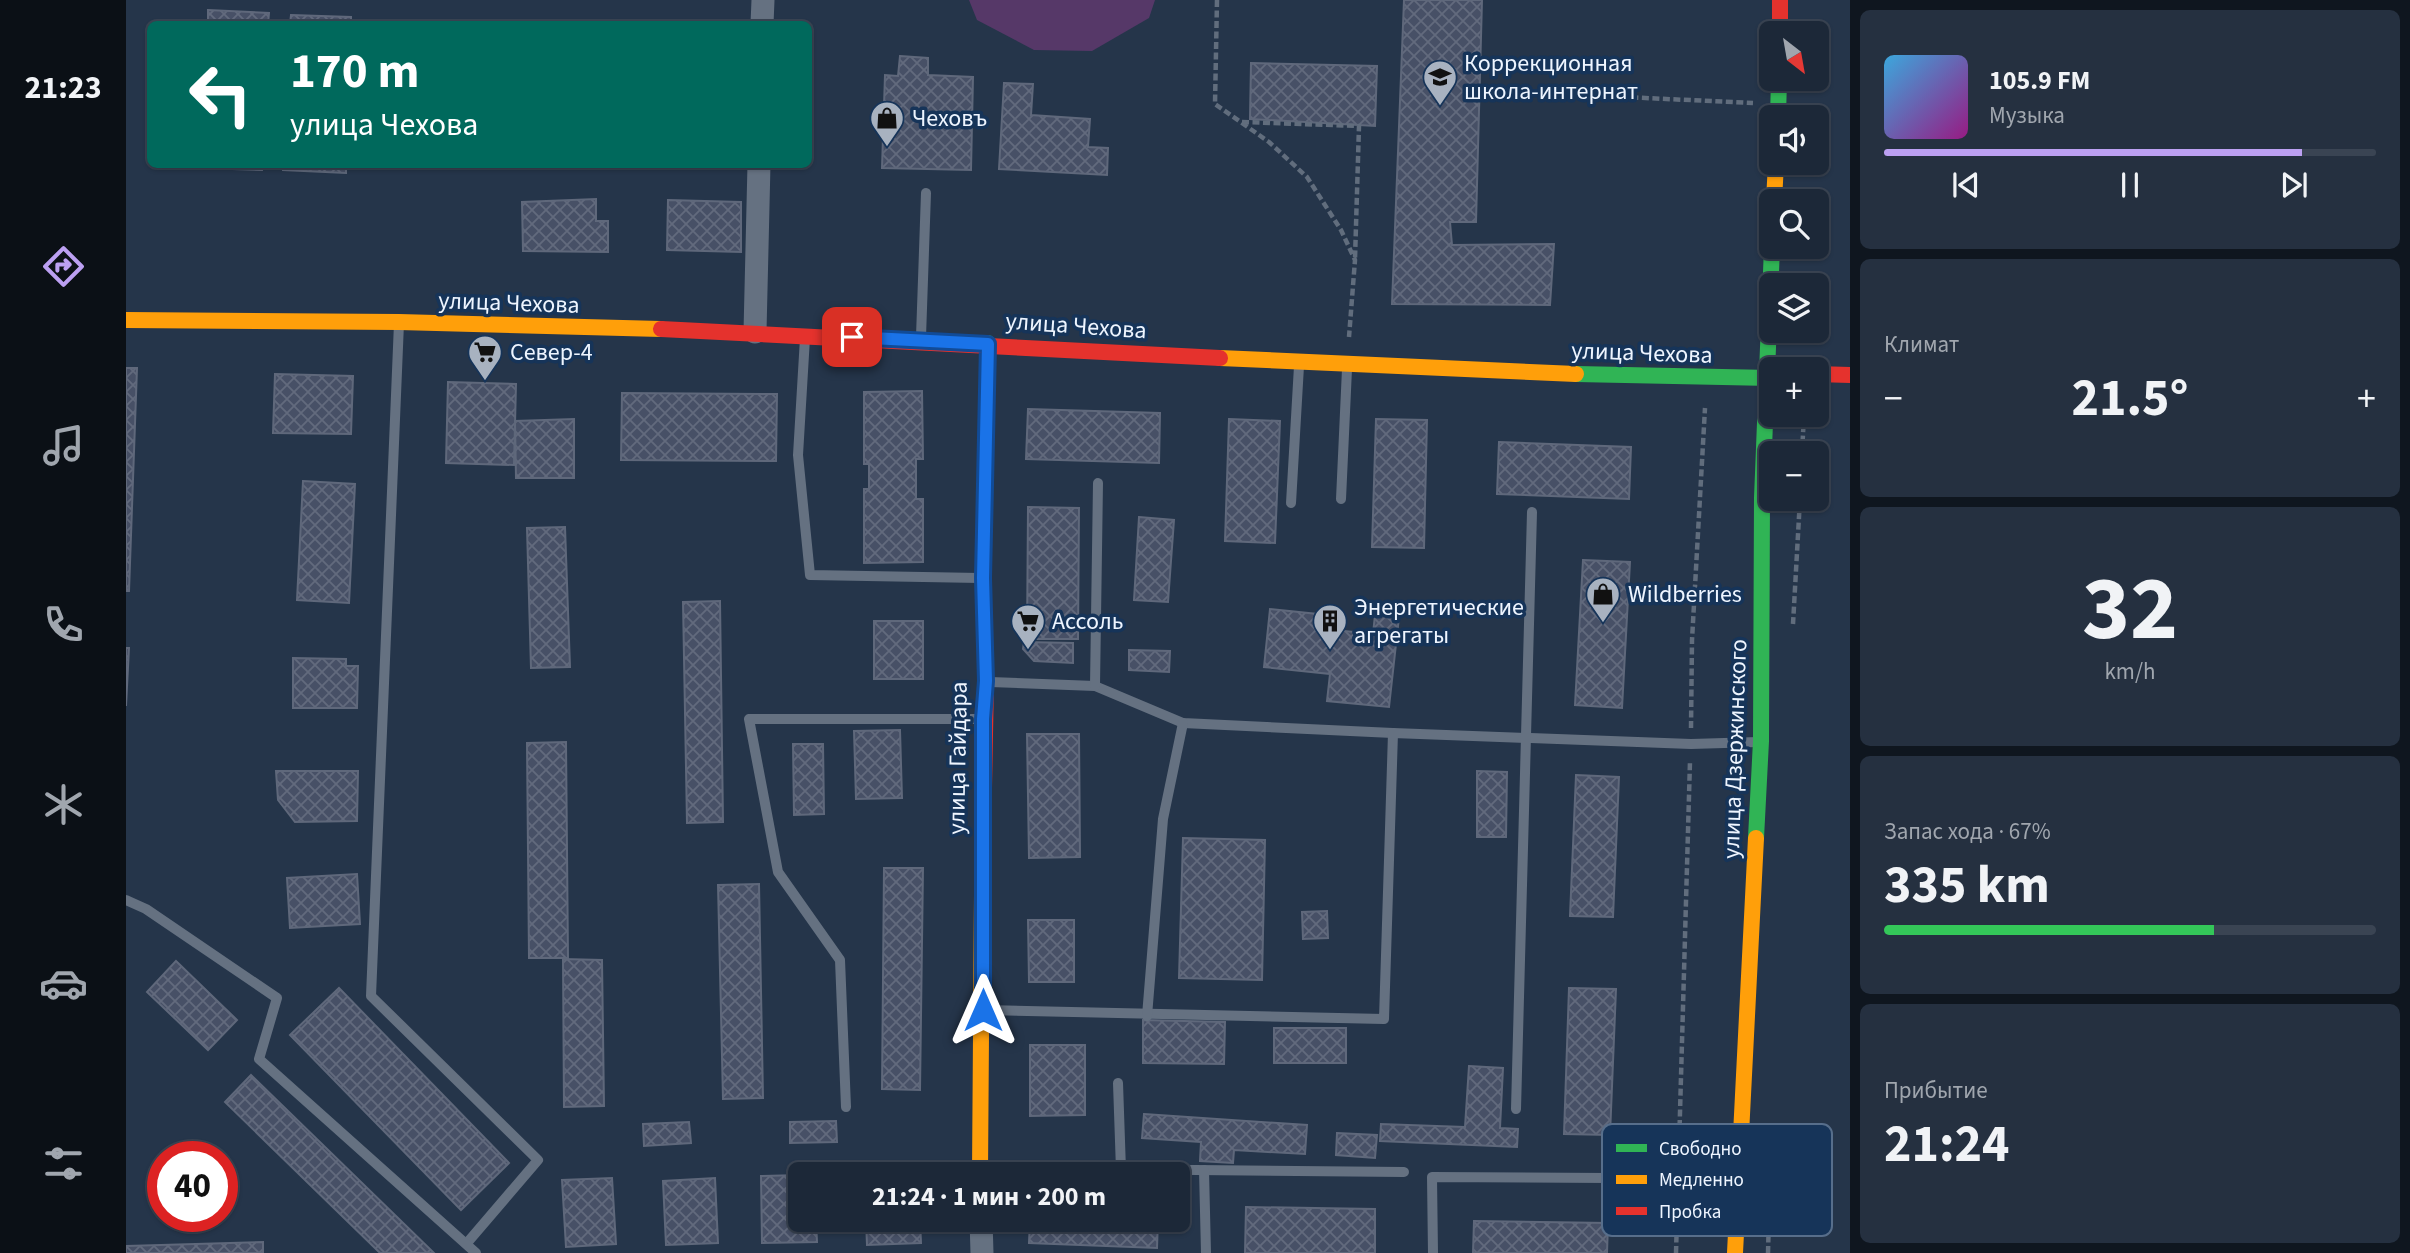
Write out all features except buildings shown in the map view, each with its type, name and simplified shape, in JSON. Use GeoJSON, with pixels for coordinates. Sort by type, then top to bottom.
{"type":"FeatureCollection","features":[{"type":"Feature","properties":{"kind":"street"},"geometry":{"type":"LineString","coordinates":[[762,21],[763,0]]}},
{"type":"Feature","properties":{"kind":"street"},"geometry":{"type":"LineString","coordinates":[[1780,0],[1780,21]]}},
{"type":"Feature","properties":{"kind":"street"},"geometry":{"type":"LineString","coordinates":[[755,332],[759,168]]}},
{"type":"Feature","properties":{"kind":"street","name":"улица Дзержинского"},"geometry":{"type":"LineString","coordinates":[[1769,357],[1772,259]]}},
{"type":"Feature","properties":{"kind":"street","name":"улица Чехова"},"geometry":{"type":"LineString","coordinates":[[126,320],[399,322],[755,332],[1299,363],[1707,379],[1759,378]]}},
{"type":"Feature","properties":{"kind":"street","name":"улица Гайдара"},"geometry":{"type":"LineString","coordinates":[[979,1162],[983,1010],[983,719],[986,681],[983,578],[988,344]]}},
{"type":"Feature","properties":{"kind":"street"},"geometry":{"type":"LineString","coordinates":[[1829,374],[1850,375]]}},
{"type":"Feature","properties":{"kind":"street","name":"улица Дзержинского"},"geometry":{"type":"LineString","coordinates":[[1742,1124],[1761,741],[1762,498],[1766,427]]}},
{"type":"Feature","properties":{"kind":"street"},"geometry":{"type":"LineString","coordinates":[[981,1232],[982,1253]]}},
{"type":"Feature","properties":{"kind":"lane"},"geometry":{"type":"LineString","coordinates":[[921,340],[926,193]]}},
{"type":"Feature","properties":{"kind":"lane"},"geometry":{"type":"LineString","coordinates":[[399,322],[371,996],[538,1160],[467,1243]]}},
{"type":"Feature","properties":{"kind":"lane"},"geometry":{"type":"LineString","coordinates":[[805,335],[798,455],[810,575],[983,578]]}},
{"type":"Feature","properties":{"kind":"lane"},"geometry":{"type":"LineString","coordinates":[[1291,503],[1299,363]]}},
{"type":"Feature","properties":{"kind":"lane"},"geometry":{"type":"LineString","coordinates":[[1341,499],[1347,365]]}},
{"type":"Feature","properties":{"kind":"lane"},"geometry":{"type":"LineString","coordinates":[[1095,686],[1098,483]]}},
{"type":"Feature","properties":{"kind":"lane"},"geometry":{"type":"LineString","coordinates":[[1516,1109],[1532,512]]}},
{"type":"Feature","properties":{"kind":"lane"},"geometry":{"type":"LineString","coordinates":[[986,681],[1095,686],[1183,723],[1527,739],[1691,744],[1761,741]]}},
{"type":"Feature","properties":{"kind":"lane"},"geometry":{"type":"LineString","coordinates":[[846,1107],[840,960],[778,872],[749,719],[983,719]]}},
{"type":"Feature","properties":{"kind":"lane"},"geometry":{"type":"LineString","coordinates":[[1147,1016],[1163,819],[1183,723]]}},
{"type":"Feature","properties":{"kind":"lane"},"geometry":{"type":"LineString","coordinates":[[983,1010],[1384,1020],[1393,733]]}},
{"type":"Feature","properties":{"kind":"lane"},"geometry":{"type":"LineString","coordinates":[[126,900],[146,909],[277,998],[259,1059],[476,1253]]}},
{"type":"Feature","properties":{"kind":"lane"},"geometry":{"type":"LineString","coordinates":[[1118,1083],[1121,1162]]}},
{"type":"Feature","properties":{"kind":"lane"},"geometry":{"type":"LineString","coordinates":[[1190,1170],[1404,1171]]}},
{"type":"Feature","properties":{"kind":"lane"},"geometry":{"type":"LineString","coordinates":[[1204,1170],[1206,1253]]}},
{"type":"Feature","properties":{"kind":"lane"},"geometry":{"type":"LineString","coordinates":[[1433,1253],[1432,1178],[1602,1178]]}},
{"type":"Feature","properties":{"kind":"path"},"geometry":{"type":"LineString","coordinates":[[1217,0],[1215,104],[1242,122],[1307,177],[1341,230],[1354,260]]}},
{"type":"Feature","properties":{"kind":"path"},"geometry":{"type":"LineString","coordinates":[[1537,93],[1759,110]]}},
{"type":"Feature","properties":{"kind":"path"},"geometry":{"type":"LineString","coordinates":[[1242,122],[1359,126],[1347,365]]}},
{"type":"Feature","properties":{"kind":"path"},"geometry":{"type":"LineString","coordinates":[[1680,1124],[1692,640],[1707,379]]}},
{"type":"Feature","properties":{"kind":"shaded area"},"geometry":{"type":"Polygon","coordinates":[[[969,0],[1155,0],[1149,18],[1092,51],[1034,50],[977,20],[969,0]]]}},
{"type":"Feature","properties":{"kind":"traffic: fast"},"geometry":{"type":"LineString","coordinates":[[1778,105],[1779,91]]}},
{"type":"Feature","properties":{"kind":"traffic: fast"},"geometry":{"type":"LineString","coordinates":[[1756,838],[1761,741],[1762,498],[1772,259]]}},
{"type":"Feature","properties":{"kind":"traffic: fast"},"geometry":{"type":"LineString","coordinates":[[983,574],[988,343]]}},
{"type":"Feature","properties":{"kind":"traffic: fast"},"geometry":{"type":"LineString","coordinates":[[1576,374],[1759,378]]}},
{"type":"Feature","properties":{"kind":"traffic: slow"},"geometry":{"type":"LineString","coordinates":[[1775,175],[1775,189]]}},
{"type":"Feature","properties":{"kind":"traffic: slow"},"geometry":{"type":"LineString","coordinates":[[126,320],[399,322],[661,329]]}},
{"type":"Feature","properties":{"kind":"traffic: slow"},"geometry":{"type":"LineString","coordinates":[[1220,358],[1576,374]]}},
{"type":"Feature","properties":{"kind":"traffic: slow"},"geometry":{"type":"LineString","coordinates":[[1742,1124],[1756,838]]}},
{"type":"Feature","properties":{"kind":"traffic: slow"},"geometry":{"type":"LineString","coordinates":[[980,1162],[982,895]]}},
{"type":"Feature","properties":{"kind":"traffic: slow"},"geometry":{"type":"LineString","coordinates":[[1735,1253],[1736,1236]]}},
{"type":"Feature","properties":{"kind":"traffic: jam"},"geometry":{"type":"LineString","coordinates":[[1780,0],[1780,21]]}},
{"type":"Feature","properties":{"kind":"traffic: jam"},"geometry":{"type":"LineString","coordinates":[[661,329],[1220,358]]}},
{"type":"Feature","properties":{"kind":"traffic: jam"},"geometry":{"type":"LineString","coordinates":[[1829,374],[1850,375]]}},
{"type":"Feature","properties":{"kind":"traffic: jam"},"geometry":{"type":"LineString","coordinates":[[982,895],[986,681],[983,574]]}},
{"type":"Feature","properties":{"kind":"place","name":"Коррекционная школа-интернат"},"geometry":{"type":"Point","coordinates":[1440,107]}},
{"type":"Feature","properties":{"kind":"place","name":"Чеховъ"},"geometry":{"type":"Point","coordinates":[887,148]}},
{"type":"Feature","properties":{"kind":"place","name":"Север-4"},"geometry":{"type":"Point","coordinates":[485,382]}},
{"type":"Feature","properties":{"kind":"place","name":"Wildberries"},"geometry":{"type":"Point","coordinates":[1603,624]}},
{"type":"Feature","properties":{"kind":"place","name":"Ассоль"},"geometry":{"type":"Point","coordinates":[1028,651]}},
{"type":"Feature","properties":{"kind":"place","name":"Энергетические агрегаты"},"geometry":{"type":"Point","coordinates":[1330,651]}},
{"type":"Feature","properties":{"kind":"route"},"geometry":{"type":"LineString","coordinates":[[852,337],[988,344],[983,578],[986,681],[983,719],[983,1010]]}}]}
